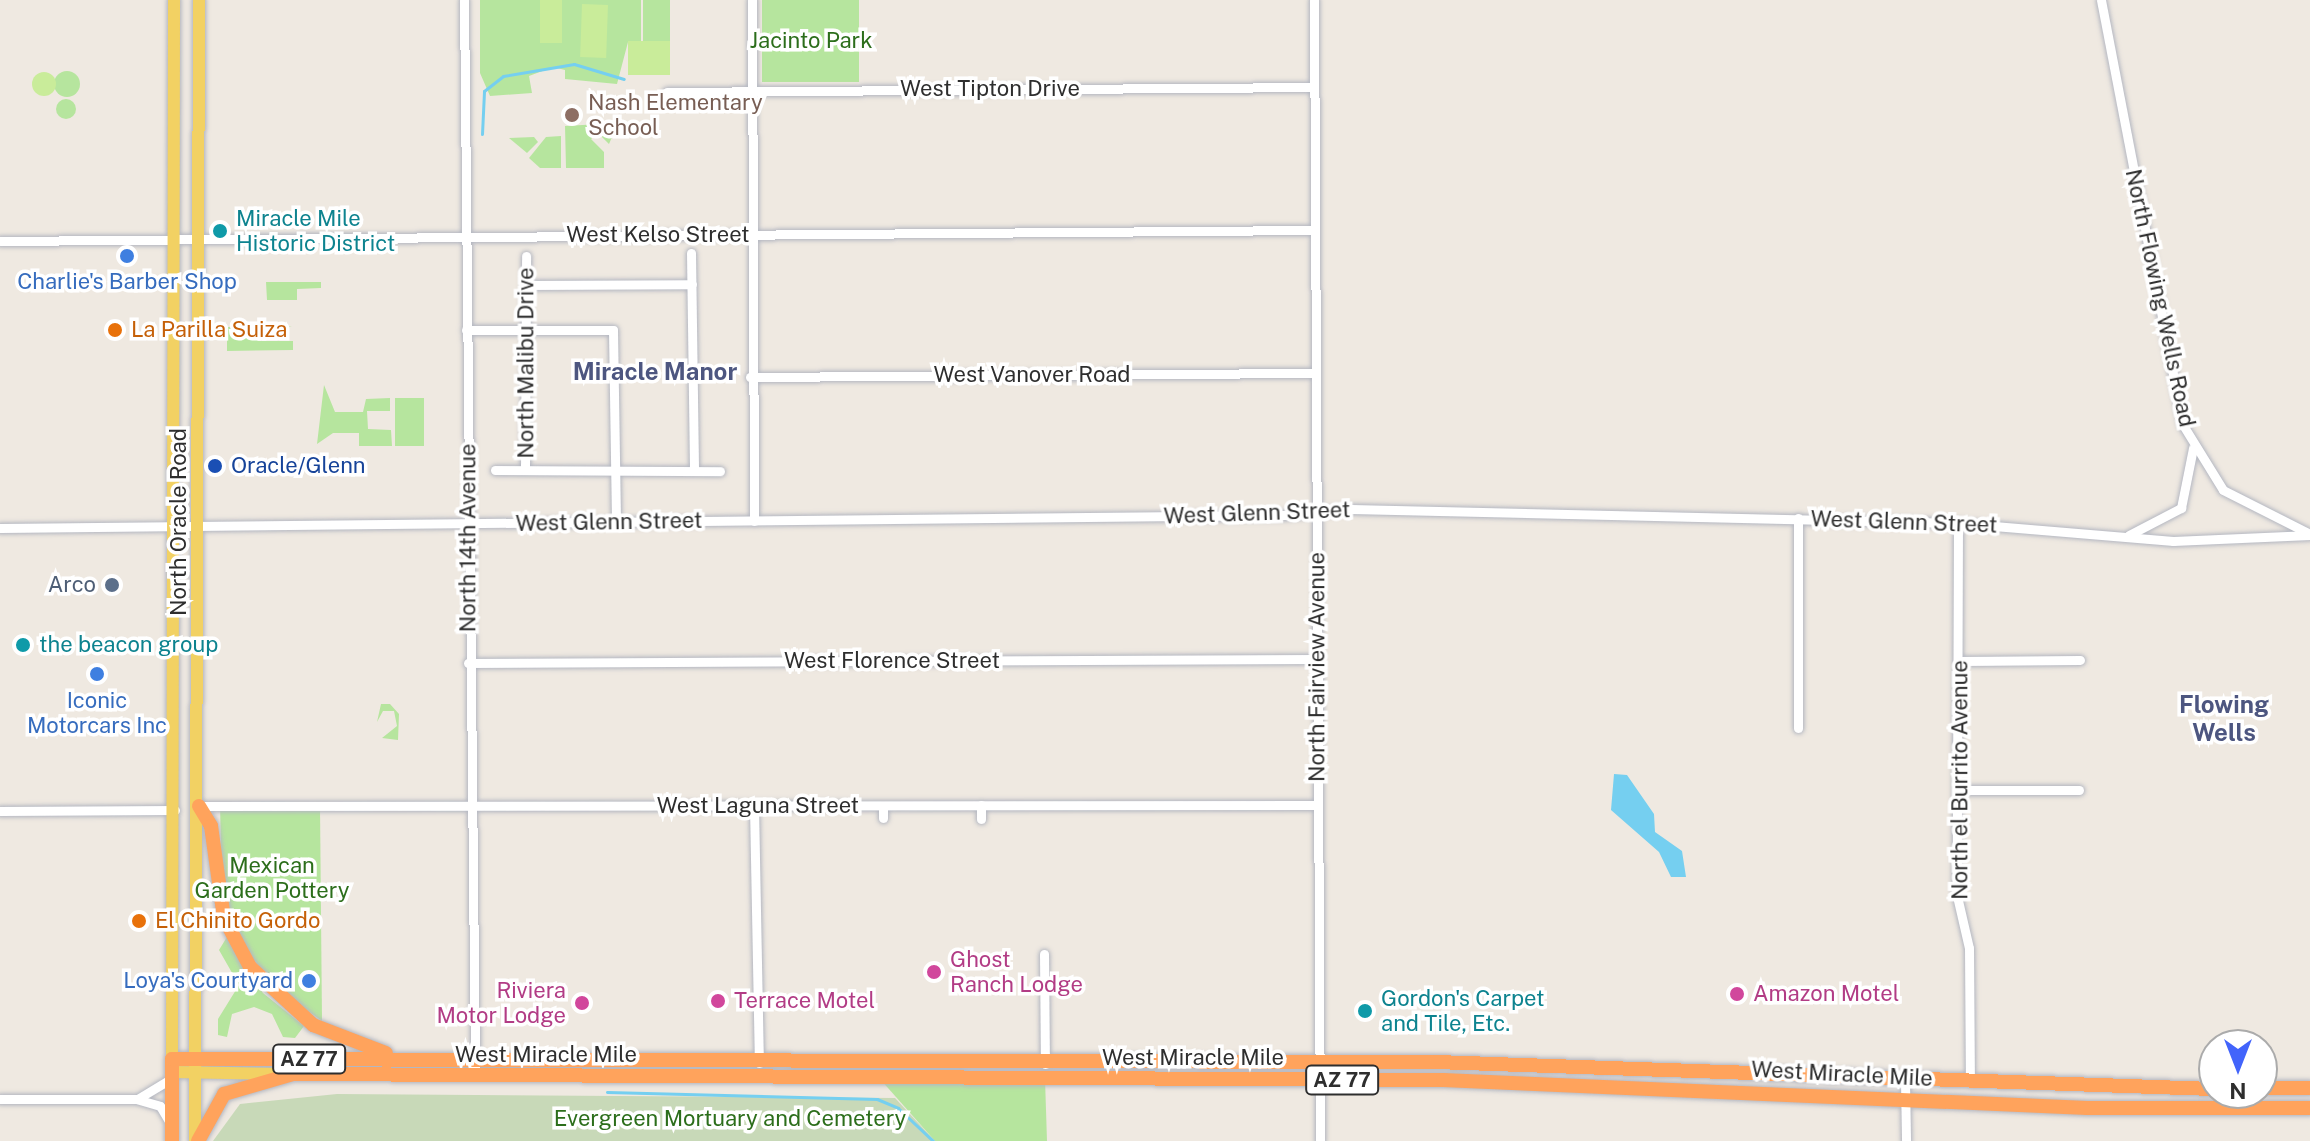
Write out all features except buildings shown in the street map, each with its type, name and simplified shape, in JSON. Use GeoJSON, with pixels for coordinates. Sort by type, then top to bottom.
{"type":"FeatureCollection","features":[{"type":"Feature","properties":{"kind":"highway"},"geometry":{"type":"LineString","coordinates":[[199,806],[211,826],[224,918],[260,980],[336,1037],[422,1059]]}},
{"type":"Feature","properties":{"kind":"highway","name":"West Miracle Mile"},"geometry":{"type":"LineString","coordinates":[[172,1070],[196,1066],[422,1059],[1320,1062],[2198,1089]]}},
{"type":"Feature","properties":{"kind":"highway","name":"North Oracle Road"},"geometry":{"type":"LineString","coordinates":[[172,1070],[172,1135]]}},
{"type":"Feature","properties":{"kind":"highway"},"geometry":{"type":"LineString","coordinates":[[1606,1086],[1622,1076],[1711,1079],[1721,1072]]}},
{"type":"Feature","properties":{"kind":"highway","name":"West Miracle Mile"},"geometry":{"type":"LineString","coordinates":[[293,1074],[1320,1080],[1606,1086],[1905,1099],[2310,1108]]}},
{"type":"Feature","properties":{"kind":"highway","name":"AZ 77"},"geometry":{"type":"LineString","coordinates":[[197,1141],[224,1094],[293,1074]]}},
{"type":"Feature","properties":{"kind":"highway"},"geometry":{"type":"LineString","coordinates":[[2278,1088],[2310,1088]]}},
{"type":"Feature","properties":{"kind":"main road","name":"North Oracle Road"},"geometry":{"type":"LineString","coordinates":[[172,1070],[175,810],[174,0]]}},
{"type":"Feature","properties":{"kind":"main road","name":"North Oracle Road"},"geometry":{"type":"LineString","coordinates":[[197,1141],[201,526],[199,0]]}},
{"type":"Feature","properties":{"kind":"main road","name":"West Miracle Mile"},"geometry":{"type":"LineString","coordinates":[[196,1066],[293,1074]]}},
{"type":"Feature","properties":{"kind":"street","name":"North 14th Avenue"},"geometry":{"type":"LineString","coordinates":[[464,0],[469,807],[475,1077]]}},
{"type":"Feature","properties":{"kind":"street"},"geometry":{"type":"LineString","coordinates":[[752,0],[748,235],[754,521]]}},
{"type":"Feature","properties":{"kind":"street","name":"North Fairview Avenue"},"geometry":{"type":"LineString","coordinates":[[1314,0],[1320,1141]]}},
{"type":"Feature","properties":{"kind":"street","name":"North Flowing Wells Road"},"geometry":{"type":"LineString","coordinates":[[2101,0],[2156,304],[2193,448],[2223,490],[2310,535]]}},
{"type":"Feature","properties":{"kind":"street","name":"West Tipton Drive"},"geometry":{"type":"LineString","coordinates":[[667,92],[1313,87]]}},
{"type":"Feature","properties":{"kind":"street","name":"West Kelso Street"},"geometry":{"type":"LineString","coordinates":[[0,241],[1315,230]]}},
{"type":"Feature","properties":{"kind":"street"},"geometry":{"type":"LineString","coordinates":[[691,253],[694,471]]}},
{"type":"Feature","properties":{"kind":"street","name":"North Malibu Drive"},"geometry":{"type":"LineString","coordinates":[[525,470],[526,256]]}},
{"type":"Feature","properties":{"kind":"street"},"geometry":{"type":"LineString","coordinates":[[526,285],[692,284]]}},
{"type":"Feature","properties":{"kind":"street"},"geometry":{"type":"LineString","coordinates":[[466,330],[613,330],[616,522]]}},
{"type":"Feature","properties":{"kind":"street","name":"West Vanover Road"},"geometry":{"type":"LineString","coordinates":[[750,377],[1315,373]]}},
{"type":"Feature","properties":{"kind":"street"},"geometry":{"type":"LineString","coordinates":[[2125,536],[2181,508],[2193,448]]}},
{"type":"Feature","properties":{"kind":"street"},"geometry":{"type":"LineString","coordinates":[[495,470],[720,471]]}},
{"type":"Feature","properties":{"kind":"street","name":"West Glenn Street"},"geometry":{"type":"LineString","coordinates":[[0,528],[1316,512],[1958,523],[2125,536],[2265,542],[2310,535]]}},
{"type":"Feature","properties":{"kind":"street"},"geometry":{"type":"LineString","coordinates":[[1798,518],[1798,728]]}},
{"type":"Feature","properties":{"kind":"street","name":"North el Burrito Avenue"},"geometry":{"type":"LineString","coordinates":[[1958,523],[1958,790],[1970,1084]]}},
{"type":"Feature","properties":{"kind":"street","name":"West Florence Street"},"geometry":{"type":"LineString","coordinates":[[468,663],[1316,659]]}},
{"type":"Feature","properties":{"kind":"street"},"geometry":{"type":"LineString","coordinates":[[1959,661],[2080,660]]}},
{"type":"Feature","properties":{"kind":"street"},"geometry":{"type":"LineString","coordinates":[[1958,790],[2079,790]]}},
{"type":"Feature","properties":{"kind":"street"},"geometry":{"type":"LineString","coordinates":[[981,805],[981,819]]}},
{"type":"Feature","properties":{"kind":"street","name":"West Laguna Street"},"geometry":{"type":"LineString","coordinates":[[199,806],[1318,805]]}},
{"type":"Feature","properties":{"kind":"street"},"geometry":{"type":"LineString","coordinates":[[754,806],[759,1078]]}},
{"type":"Feature","properties":{"kind":"street"},"geometry":{"type":"LineString","coordinates":[[883,806],[883,818]]}},
{"type":"Feature","properties":{"kind":"street"},"geometry":{"type":"LineString","coordinates":[[0,811],[175,810]]}},
{"type":"Feature","properties":{"kind":"street"},"geometry":{"type":"LineString","coordinates":[[1044,954],[1045,1079]]}},
{"type":"Feature","properties":{"kind":"street"},"geometry":{"type":"LineString","coordinates":[[136,1099],[172,1070]]}},
{"type":"Feature","properties":{"kind":"street"},"geometry":{"type":"LineString","coordinates":[[1905,1081],[1906,1141]]}},
{"type":"Feature","properties":{"kind":"street"},"geometry":{"type":"LineString","coordinates":[[0,1099],[136,1099],[160,1106],[172,1135]]}},
{"type":"Feature","properties":{"kind":"green space"},"geometry":{"type":"Polygon","coordinates":[[[480,0],[641,0],[641,42],[628,42],[617,84],[565,79],[565,70],[553,67],[529,76],[532,93],[490,96],[480,73],[480,0]]]}},
{"type":"Feature","properties":{"kind":"green space"},"geometry":{"type":"Polygon","coordinates":[[[540,0],[562,0],[562,43],[540,43],[540,0]]]}},
{"type":"Feature","properties":{"kind":"green space"},"geometry":{"type":"Polygon","coordinates":[[[643,0],[670,0],[670,42],[643,42],[643,0]]]}},
{"type":"Feature","properties":{"kind":"green space","name":"Jacinto Park"},"geometry":{"type":"Polygon","coordinates":[[[762,0],[859,0],[859,82],[762,82],[762,0]]]}},
{"type":"Feature","properties":{"kind":"green space"},"geometry":{"type":"Polygon","coordinates":[[[582,4],[608,5],[606,58],[580,57],[582,4]]]}},
{"type":"Feature","properties":{"kind":"green space"},"geometry":{"type":"Polygon","coordinates":[[[628,41],[670,41],[670,75],[628,75],[628,41]]]}},
{"type":"Feature","properties":{"kind":"green space"},"geometry":{"type":"Polygon","coordinates":[[[67,71],[76,75],[80,84],[76,93],[67,97],[58,93],[54,84],[58,75],[67,71]]]}},
{"type":"Feature","properties":{"kind":"green space"},"geometry":{"type":"Polygon","coordinates":[[[44,72],[53,75],[56,84],[53,93],[44,96],[35,93],[32,84],[35,75],[44,72]]]}},
{"type":"Feature","properties":{"kind":"green space"},"geometry":{"type":"Polygon","coordinates":[[[62,99],[70,99],[76,109],[70,119],[62,119],[56,113],[56,105],[62,99]]]}},
{"type":"Feature","properties":{"kind":"green space"},"geometry":{"type":"Polygon","coordinates":[[[618,123],[609,144],[598,133],[591,139],[604,152],[604,168],[566,168],[565,126],[618,123]]]}},
{"type":"Feature","properties":{"kind":"green space"},"geometry":{"type":"Polygon","coordinates":[[[561,136],[561,168],[540,168],[529,158],[546,137],[561,136]]]}},
{"type":"Feature","properties":{"kind":"green space"},"geometry":{"type":"Polygon","coordinates":[[[534,137],[538,142],[527,153],[509,138],[534,137]]]}},
{"type":"Feature","properties":{"kind":"green space"},"geometry":{"type":"Polygon","coordinates":[[[266,282],[321,282],[321,288],[297,289],[297,300],[267,300],[266,282]]]}},
{"type":"Feature","properties":{"kind":"green space"},"geometry":{"type":"Polygon","coordinates":[[[292,326],[259,332],[258,341],[293,341],[293,350],[227,351],[227,327],[292,326]]]}},
{"type":"Feature","properties":{"kind":"green space"},"geometry":{"type":"Polygon","coordinates":[[[324,385],[335,412],[363,412],[366,399],[390,398],[390,411],[367,411],[368,429],[391,430],[392,446],[359,446],[359,433],[333,433],[317,444],[324,385]]]}},
{"type":"Feature","properties":{"kind":"green space"},"geometry":{"type":"Polygon","coordinates":[[[395,398],[424,398],[424,446],[395,446],[395,398]]]}},
{"type":"Feature","properties":{"kind":"green space"},"geometry":{"type":"Polygon","coordinates":[[[381,704],[390,704],[399,714],[398,740],[382,738],[397,726],[394,711],[383,711],[377,722],[381,704]]]}},
{"type":"Feature","properties":{"kind":"green space","name":"Mexican Garden Pottery"},"geometry":{"type":"Polygon","coordinates":[[[220,806],[320,807],[322,1021],[274,986],[235,935],[222,884],[220,806]]]}},
{"type":"Feature","properties":{"kind":"green space"},"geometry":{"type":"Polygon","coordinates":[[[227,937],[263,993],[304,1026],[295,1038],[283,1037],[272,1014],[254,1007],[232,1014],[227,1037],[218,1035],[218,1019],[239,985],[219,950],[227,937]]]}},
{"type":"Feature","properties":{"kind":"green space"},"geometry":{"type":"Polygon","coordinates":[[[880,1079],[1045,1079],[1047,1141],[935,1141],[880,1079]]]}},
{"type":"Feature","properties":{"kind":"green space","name":"Evergreen Mortuary and Cemetery"},"geometry":{"type":"Polygon","coordinates":[[[337,1094],[895,1098],[935,1141],[213,1141],[240,1104],[337,1094]]]}},
{"type":"Feature","properties":{"kind":"water"},"geometry":{"type":"Polygon","coordinates":[[[1614,774],[1627,775],[1654,814],[1655,832],[1682,851],[1686,877],[1671,877],[1659,852],[1611,810],[1614,774]]]}},
{"type":"Feature","properties":{"kind":"waterway"},"geometry":{"type":"LineString","coordinates":[[482,134],[484,91],[503,76],[574,64],[624,79]]}},
{"type":"Feature","properties":{"kind":"waterway"},"geometry":{"type":"LineString","coordinates":[[607,1092],[877,1099],[898,1108],[933,1141]]}},
{"type":"Feature","properties":{"kind":"place","name":"Nash Elementary School"},"geometry":{"type":"Point","coordinates":[572,115]}},
{"type":"Feature","properties":{"kind":"place","name":"Miracle Mile Historic District"},"geometry":{"type":"Point","coordinates":[220,231]}},
{"type":"Feature","properties":{"kind":"place","name":"Charlie's Barber Shop"},"geometry":{"type":"Point","coordinates":[127,256]}},
{"type":"Feature","properties":{"kind":"place","name":"La Parilla Suiza"},"geometry":{"type":"Point","coordinates":[115,330]}},
{"type":"Feature","properties":{"kind":"place","name":"Oracle/Glenn"},"geometry":{"type":"Point","coordinates":[215,466]}},
{"type":"Feature","properties":{"kind":"place","name":"Arco"},"geometry":{"type":"Point","coordinates":[112,585]}},
{"type":"Feature","properties":{"kind":"place","name":"the beacon group"},"geometry":{"type":"Point","coordinates":[23,645]}},
{"type":"Feature","properties":{"kind":"place","name":"Iconic Motorcars Inc"},"geometry":{"type":"Point","coordinates":[97,674]}},
{"type":"Feature","properties":{"kind":"place","name":"El Chinito Gordo"},"geometry":{"type":"Point","coordinates":[139,921]}},
{"type":"Feature","properties":{"kind":"place","name":"Ghost Ranch Lodge"},"geometry":{"type":"Point","coordinates":[934,972]}},
{"type":"Feature","properties":{"kind":"place","name":"Loya's Courtyard"},"geometry":{"type":"Point","coordinates":[309,981]}},
{"type":"Feature","properties":{"kind":"place","name":"Amazon Motel"},"geometry":{"type":"Point","coordinates":[1737,994]}},
{"type":"Feature","properties":{"kind":"place","name":"Terrace Motel"},"geometry":{"type":"Point","coordinates":[718,1001]}},
{"type":"Feature","properties":{"kind":"place","name":"Riviera Motor Lodge"},"geometry":{"type":"Point","coordinates":[582,1003]}},
{"type":"Feature","properties":{"kind":"place","name":"Gordon's Carpet and Tile, Etc."},"geometry":{"type":"Point","coordinates":[1365,1011]}},
{"type":"Feature","properties":{"kind":"district","name":"Miracle Manor"},"geometry":{"type":"Point","coordinates":[655,372]}},
{"type":"Feature","properties":{"kind":"district","name":"Flowing Wells"},"geometry":{"type":"Point","coordinates":[2224,719]}}]}
